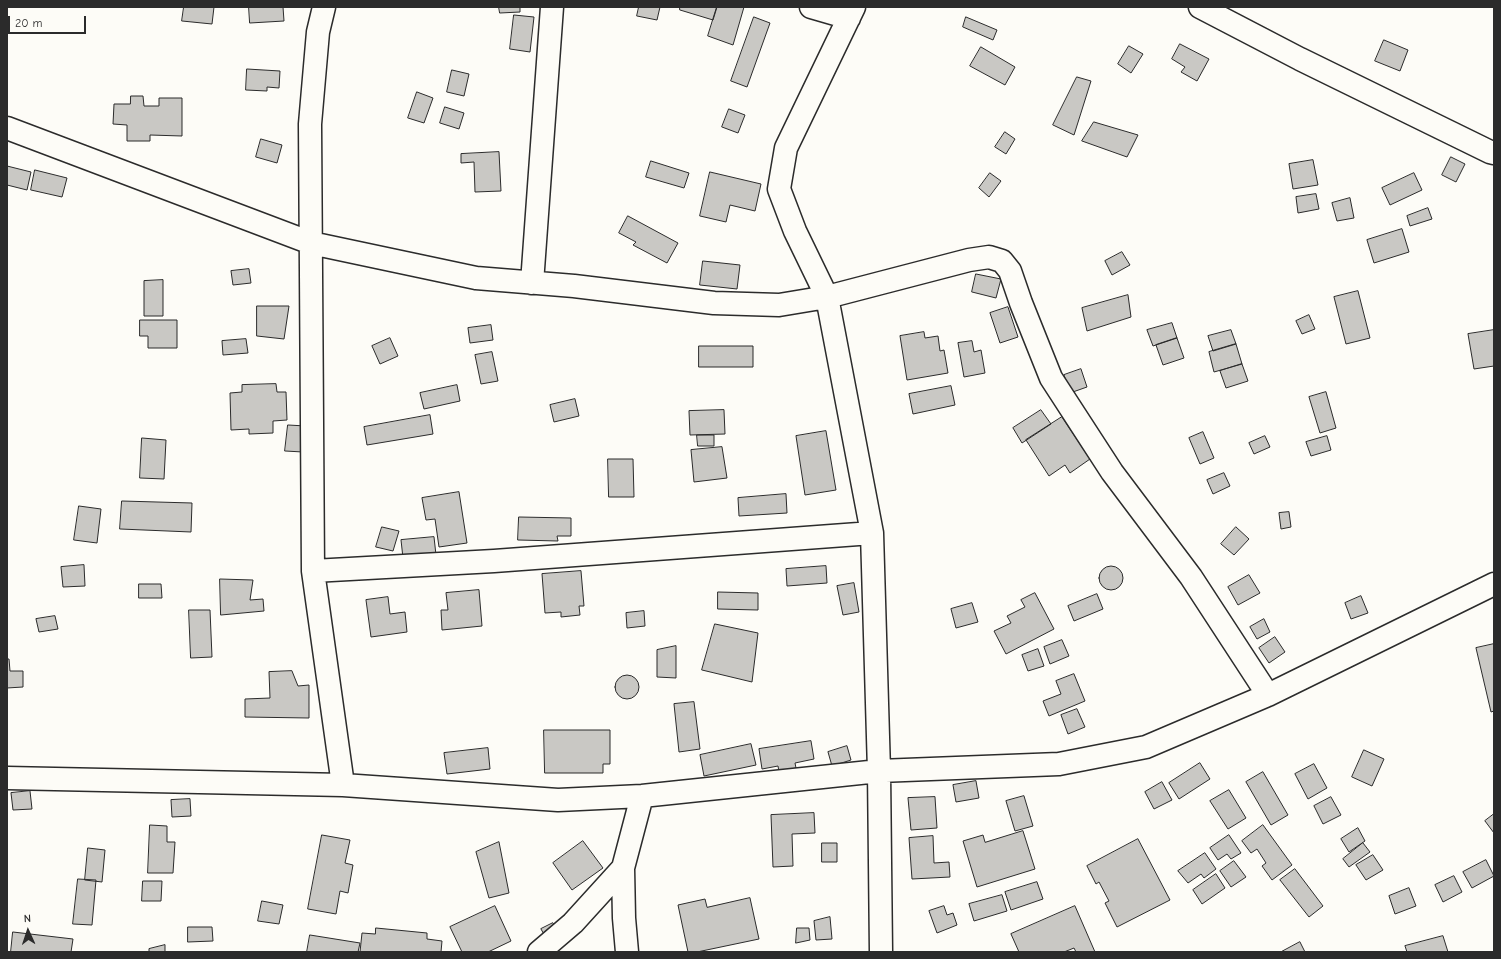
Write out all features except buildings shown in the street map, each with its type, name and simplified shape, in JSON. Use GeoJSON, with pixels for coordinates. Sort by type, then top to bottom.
{"type":"FeatureCollection","features":[{"type":"Feature","properties":{"kind":"street"},"geometry":{"type":"LineString","coordinates":[[324,7],[318,32],[310,124],[313,571],[343,785]]}},
{"type":"Feature","properties":{"kind":"street"},"geometry":{"type":"LineString","coordinates":[[532,283],[552,7]]}},
{"type":"Feature","properties":{"kind":"street"},"geometry":{"type":"LineString","coordinates":[[811,7],[851,12],[786,148],[779,190],[795,231],[828,297],[872,533],[879,771],[880,952]]}},
{"type":"Feature","properties":{"kind":"street"},"geometry":{"type":"LineString","coordinates":[[1200,7],[1307,62],[1483,149],[1494,153]]}},
{"type":"Feature","properties":{"kind":"street"},"geometry":{"type":"LineString","coordinates":[[7,128],[311,243],[476,278],[574,286],[714,303],[779,305],[828,297],[969,260],[990,257],[1002,261],[1010,271],[1051,378],[1112,472],[1191,577],[1268,695]]}},
{"type":"Feature","properties":{"kind":"street"},"geometry":{"type":"LineString","coordinates":[[313,571],[501,560],[872,533]]}},
{"type":"Feature","properties":{"kind":"street"},"geometry":{"type":"LineString","coordinates":[[7,778],[343,785],[558,800],[642,796],[879,771],[1059,764],[1146,747],[1268,695],[1494,584]]}},
{"type":"Feature","properties":{"kind":"street"},"geometry":{"type":"LineString","coordinates":[[627,952],[624,918],[623,868],[642,796]]}},
{"type":"Feature","properties":{"kind":"street"},"geometry":{"type":"LineString","coordinates":[[539,952],[573,923],[623,868]]}}]}
